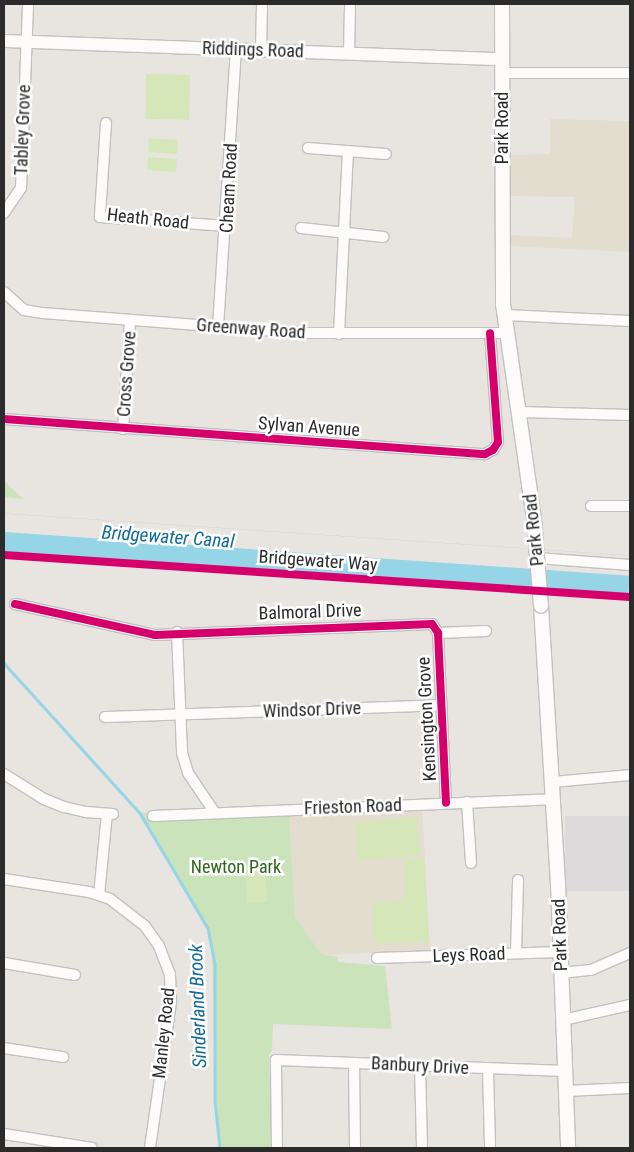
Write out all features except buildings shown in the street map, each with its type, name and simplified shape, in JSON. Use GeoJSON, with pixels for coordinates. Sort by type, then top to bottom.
{"type":"FeatureCollection","features":[{"type":"Feature","properties":{"kind":"main road","name":"Park Road"},"geometry":{"type":"LineString","coordinates":[[502,4],[504,315],[534,519],[541,606],[553,798],[568,1148]]}},
{"type":"Feature","properties":{"kind":"street","name":"Tabley Grove"},"geometry":{"type":"LineString","coordinates":[[4,213],[21,188],[28,4]]}},
{"type":"Feature","properties":{"kind":"street"},"geometry":{"type":"LineString","coordinates":[[261,50],[262,4]]}},
{"type":"Feature","properties":{"kind":"street"},"geometry":{"type":"LineString","coordinates":[[349,53],[350,4]]}},
{"type":"Feature","properties":{"kind":"street","name":"Riddings Road"},"geometry":{"type":"LineString","coordinates":[[4,41],[502,59]]}},
{"type":"Feature","properties":{"kind":"street","name":"Cheam Road"},"geometry":{"type":"LineString","coordinates":[[218,327],[227,226],[236,49]]}},
{"type":"Feature","properties":{"kind":"street"},"geometry":{"type":"LineString","coordinates":[[502,73],[630,73]]}},
{"type":"Feature","properties":{"kind":"street","name":"Heath Road"},"geometry":{"type":"LineString","coordinates":[[106,123],[100,217],[227,226]]}},
{"type":"Feature","properties":{"kind":"street"},"geometry":{"type":"LineString","coordinates":[[308,147],[386,154]]}},
{"type":"Feature","properties":{"kind":"street"},"geometry":{"type":"LineString","coordinates":[[338,334],[348,151]]}},
{"type":"Feature","properties":{"kind":"street"},"geometry":{"type":"LineString","coordinates":[[302,227],[384,237]]}},
{"type":"Feature","properties":{"kind":"street","name":"Greenway Road"},"geometry":{"type":"LineString","coordinates":[[4,292],[20,308],[29,312],[218,327],[338,334],[507,333]]}},
{"type":"Feature","properties":{"kind":"street"},"geometry":{"type":"LineString","coordinates":[[504,315],[630,321]]}},
{"type":"Feature","properties":{"kind":"street","name":"Cross Grove"},"geometry":{"type":"LineString","coordinates":[[123,428],[130,320]]}},
{"type":"Feature","properties":{"kind":"street","name":"Sylvan Avenue"},"geometry":{"type":"LineString","coordinates":[[4,418],[487,454],[498,442],[490,333]]}},
{"type":"Feature","properties":{"kind":"street"},"geometry":{"type":"LineString","coordinates":[[519,412],[630,415]]}},
{"type":"Feature","properties":{"kind":"street"},"geometry":{"type":"LineString","coordinates":[[591,506],[630,506]]}},
{"type":"Feature","properties":{"kind":"street"},"geometry":{"type":"LineString","coordinates":[[537,558],[630,565]]}},
{"type":"Feature","properties":{"kind":"street"},"geometry":{"type":"LineString","coordinates":[[15,604],[141,633],[177,632],[186,767],[215,813]]}},
{"type":"Feature","properties":{"kind":"street","name":"Balmoral Drive"},"geometry":{"type":"LineString","coordinates":[[177,632],[428,622],[436,626],[438,633]]}},
{"type":"Feature","properties":{"kind":"street"},"geometry":{"type":"LineString","coordinates":[[438,633],[486,631]]}},
{"type":"Feature","properties":{"kind":"street","name":"Kensington Grove"},"geometry":{"type":"LineString","coordinates":[[438,633],[446,803]]}},
{"type":"Feature","properties":{"kind":"street","name":"Windsor Drive"},"geometry":{"type":"LineString","coordinates":[[105,717],[442,705]]}},
{"type":"Feature","properties":{"kind":"street"},"geometry":{"type":"LineString","coordinates":[[4,774],[44,799],[86,812],[110,814],[99,895]]}},
{"type":"Feature","properties":{"kind":"street"},"geometry":{"type":"LineString","coordinates":[[552,782],[630,775]]}},
{"type":"Feature","properties":{"kind":"street","name":"Frieston Road"},"geometry":{"type":"LineString","coordinates":[[153,816],[553,798]]}},
{"type":"Feature","properties":{"kind":"street"},"geometry":{"type":"LineString","coordinates":[[467,802],[471,863]]}},
{"type":"Feature","properties":{"kind":"street","name":"Manley Road"},"geometry":{"type":"LineString","coordinates":[[4,879],[99,895],[123,906],[145,926],[159,946],[170,974],[171,1002],[150,1148]]}},
{"type":"Feature","properties":{"kind":"street"},"geometry":{"type":"LineString","coordinates":[[516,953],[518,880]]}},
{"type":"Feature","properties":{"kind":"street","name":"Leys Road"},"geometry":{"type":"LineString","coordinates":[[377,958],[560,952]]}},
{"type":"Feature","properties":{"kind":"street"},"geometry":{"type":"LineString","coordinates":[[561,973],[591,970],[630,953]]}},
{"type":"Feature","properties":{"kind":"street"},"geometry":{"type":"LineString","coordinates":[[4,963],[75,975]]}},
{"type":"Feature","properties":{"kind":"street"},"geometry":{"type":"LineString","coordinates":[[563,1020],[630,1005]]}},
{"type":"Feature","properties":{"kind":"street"},"geometry":{"type":"LineString","coordinates":[[4,1048],[63,1057]]}},
{"type":"Feature","properties":{"kind":"street","name":"Banbury Drive"},"geometry":{"type":"LineString","coordinates":[[277,1148],[276,1060],[565,1071]]}},
{"type":"Feature","properties":{"kind":"street"},"geometry":{"type":"LineString","coordinates":[[354,1063],[355,1148]]}},
{"type":"Feature","properties":{"kind":"street"},"geometry":{"type":"LineString","coordinates":[[420,1066],[422,1148]]}},
{"type":"Feature","properties":{"kind":"street"},"geometry":{"type":"LineString","coordinates":[[488,1069],[490,1148]]}},
{"type":"Feature","properties":{"kind":"street"},"geometry":{"type":"LineString","coordinates":[[566,1091],[630,1088]]}},
{"type":"Feature","properties":{"kind":"street"},"geometry":{"type":"LineString","coordinates":[[4,1134],[92,1148]]}},
{"type":"Feature","properties":{"kind":"shaded area"},"geometry":{"type":"Polygon","coordinates":[[[550,119],[630,121],[630,252],[510,246],[510,235],[572,238],[575,197],[511,196],[510,155],[550,154],[550,119]]]}},
{"type":"Feature","properties":{"kind":"shaded area"},"geometry":{"type":"Polygon","coordinates":[[[422,804],[430,951],[321,955],[295,917],[289,810],[422,804]]]}},
{"type":"Feature","properties":{"kind":"shaded area"},"geometry":{"type":"Polygon","coordinates":[[[565,816],[630,816],[630,891],[565,891],[565,816]]]}},
{"type":"Feature","properties":{"kind":"green space"},"geometry":{"type":"Polygon","coordinates":[[[146,74],[190,75],[189,120],[145,119],[146,74]]]}},
{"type":"Feature","properties":{"kind":"green space"},"geometry":{"type":"Polygon","coordinates":[[[149,138],[178,140],[177,154],[148,152],[149,138]]]}},
{"type":"Feature","properties":{"kind":"green space"},"geometry":{"type":"Polygon","coordinates":[[[148,157],[177,159],[176,172],[147,170],[148,157]]]}},
{"type":"Feature","properties":{"kind":"green space"},"geometry":{"type":"Polygon","coordinates":[[[4,481],[23,499],[4,497],[4,481]]]}},
{"type":"Feature","properties":{"kind":"green space","name":"Newton Park"},"geometry":{"type":"Polygon","coordinates":[[[289,810],[295,917],[321,954],[338,957],[338,962],[385,966],[392,1029],[273,1024],[272,1051],[269,1055],[272,1148],[220,1148],[215,1101],[212,939],[140,813],[289,810]]]}},
{"type":"Feature","properties":{"kind":"green space"},"geometry":{"type":"Polygon","coordinates":[[[416,817],[420,855],[358,861],[354,823],[416,817]]]}},
{"type":"Feature","properties":{"kind":"green space"},"geometry":{"type":"Polygon","coordinates":[[[424,858],[429,941],[374,943],[373,903],[417,900],[405,900],[403,859],[424,858]]]}},
{"type":"Feature","properties":{"kind":"green space"},"geometry":{"type":"Polygon","coordinates":[[[265,864],[267,902],[247,903],[245,865],[265,864]]]}},
{"type":"Feature","properties":{"kind":"water"},"geometry":{"type":"Polygon","coordinates":[[[4,532],[629,576],[628,596],[4,552],[4,532]]]}},
{"type":"Feature","properties":{"kind":"waterway","name":"Sinderland Brook"},"geometry":{"type":"LineString","coordinates":[[4,663],[140,813],[208,928],[215,964],[215,1101],[220,1148]]}},
{"type":"Feature","properties":{"kind":"tram line"},"geometry":{"type":"LineString","coordinates":[[4,513],[630,555]]}},
{"type":"Feature","properties":{"kind":"cycle path"},"geometry":{"type":"LineString","coordinates":[[4,419],[485,454],[493,450],[498,442],[490,333]]}},
{"type":"Feature","properties":{"kind":"cycle path","name":"Bridgewater Way"},"geometry":{"type":"LineString","coordinates":[[4,555],[630,597]]}},
{"type":"Feature","properties":{"kind":"cycle path"},"geometry":{"type":"LineString","coordinates":[[15,604],[155,635],[432,624],[438,633],[446,803]]}},
{"type":"Feature","properties":{"kind":"water label","name":"Bridgewater Canal"},"geometry":{"type":"Point","coordinates":[168,537]}}]}
